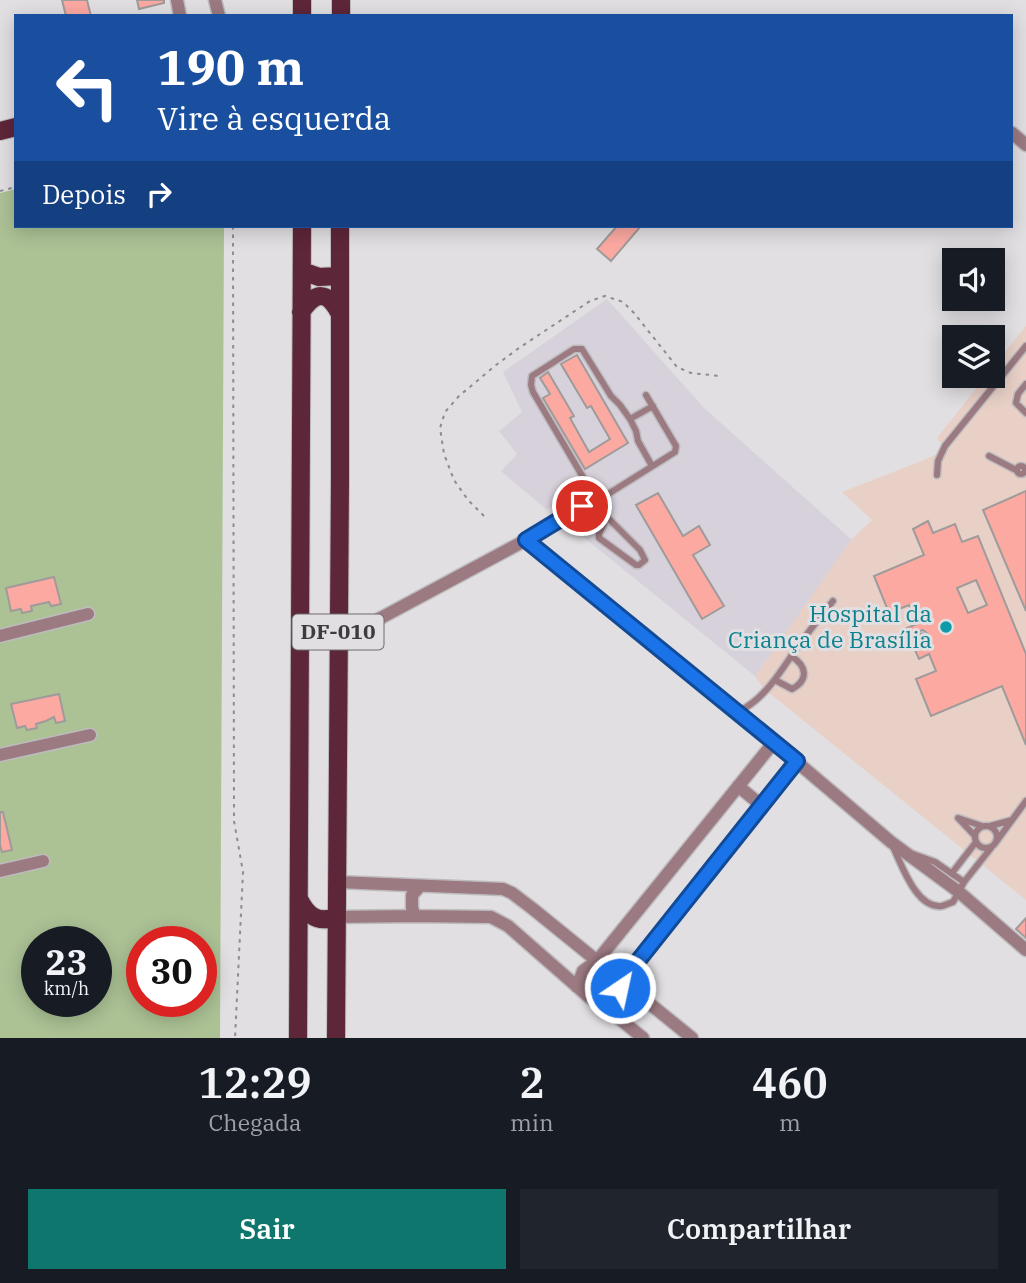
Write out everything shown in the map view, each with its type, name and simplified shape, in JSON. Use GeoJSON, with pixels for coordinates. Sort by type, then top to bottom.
{"type":"FeatureCollection","features":[{"type":"Feature","properties":{"kind":"main road","name":"DF-010"},"geometry":{"type":"LineString","coordinates":[[298,1038],[302,228]]}},
{"type":"Feature","properties":{"kind":"main road","name":"DF-010"},"geometry":{"type":"LineString","coordinates":[[336,1038],[340,228]]}},
{"type":"Feature","properties":{"kind":"main road"},"geometry":{"type":"LineString","coordinates":[[302,271],[319,277],[339,276]]}},
{"type":"Feature","properties":{"kind":"main road"},"geometry":{"type":"LineString","coordinates":[[301,312],[310,299],[317,297],[333,301],[340,314]]}},
{"type":"Feature","properties":{"kind":"main road"},"geometry":{"type":"LineString","coordinates":[[299,899],[311,916],[324,920],[336,917]]}},
{"type":"Feature","properties":{"kind":"main road"},"geometry":{"type":"LineString","coordinates":[[299,941],[309,933],[319,931],[327,932],[336,943]]}},
{"type":"Feature","properties":{"kind":"street"},"geometry":{"type":"LineString","coordinates":[[338,653],[350,638],[365,627],[526,540],[738,712],[891,842],[961,887],[1026,950]]}},
{"type":"Feature","properties":{"kind":"street"},"geometry":{"type":"LineString","coordinates":[[338,611],[349,625],[365,627]]}},
{"type":"Feature","properties":{"kind":"street"},"geometry":{"type":"LineString","coordinates":[[0,636],[89,614]]}},
{"type":"Feature","properties":{"kind":"street"},"geometry":{"type":"LineString","coordinates":[[0,755],[90,736]]}},
{"type":"Feature","properties":{"kind":"street"},"geometry":{"type":"LineString","coordinates":[[577,986],[583,971],[597,961],[774,742]]}},
{"type":"Feature","properties":{"kind":"street"},"geometry":{"type":"LineString","coordinates":[[604,1006],[615,996],[622,981],[797,761]]}},
{"type":"Feature","properties":{"kind":"street"},"geometry":{"type":"LineString","coordinates":[[738,786],[761,805]]}},
{"type":"Feature","properties":{"kind":"street"},"geometry":{"type":"LineString","coordinates":[[0,871],[43,861]]}},
{"type":"Feature","properties":{"kind":"street"},"geometry":{"type":"LineString","coordinates":[[337,882],[503,889],[533,909],[692,1038]]}},
{"type":"Feature","properties":{"kind":"street"},"geometry":{"type":"LineString","coordinates":[[415,916],[412,895],[420,886]]}},
{"type":"Feature","properties":{"kind":"street"},"geometry":{"type":"LineString","coordinates":[[336,917],[491,917],[500,921],[589,997],[643,1038]]}},
{"type":"Feature","properties":{"kind":"lane"},"geometry":{"type":"LineString","coordinates":[[937,475],[938,461],[945,446],[1026,345]]}},
{"type":"Feature","properties":{"kind":"lane"},"geometry":{"type":"LineString","coordinates":[[607,517],[598,534],[599,538],[639,565],[645,560],[644,555],[595,501],[533,392],[532,376],[574,349],[582,349],[611,396],[630,419],[652,467]]}},
{"type":"Feature","properties":{"kind":"lane"},"geometry":{"type":"LineString","coordinates":[[1026,384],[1016,398],[1016,403],[1026,413]]}},
{"type":"Feature","properties":{"kind":"lane"},"geometry":{"type":"LineString","coordinates":[[595,501],[676,450],[646,395]]}},
{"type":"Feature","properties":{"kind":"lane"},"geometry":{"type":"LineString","coordinates":[[630,419],[653,406]]}},
{"type":"Feature","properties":{"kind":"lane"},"geometry":{"type":"LineString","coordinates":[[989,456],[1022,469]]}},
{"type":"Feature","properties":{"kind":"lane"},"geometry":{"type":"LineString","coordinates":[[526,540],[582,506]]}},
{"type":"Feature","properties":{"kind":"lane"},"geometry":{"type":"LineString","coordinates":[[738,712],[756,701],[775,680],[833,601]]}},
{"type":"Feature","properties":{"kind":"lane"},"geometry":{"type":"LineString","coordinates":[[775,680],[792,690],[798,687],[804,671],[802,665],[791,656]]}},
{"type":"Feature","properties":{"kind":"lane"},"geometry":{"type":"LineString","coordinates":[[891,842],[914,890],[932,905],[942,906],[953,902],[961,887],[1026,801]]}},
{"type":"Feature","properties":{"kind":"lane"},"geometry":{"type":"LineString","coordinates":[[958,818],[986,826],[996,832],[994,844],[983,848],[958,818]]}},
{"type":"Feature","properties":{"kind":"lane"},"geometry":{"type":"LineString","coordinates":[[952,873],[975,839],[975,832],[986,826],[1012,820]]}},
{"type":"Feature","properties":{"kind":"lane"},"geometry":{"type":"LineString","coordinates":[[903,851],[935,862],[952,873],[961,887]]}},
{"type":"Feature","properties":{"kind":"path"},"geometry":{"type":"LineString","coordinates":[[233,228],[234,821],[243,872],[235,1038]]}},
{"type":"Feature","properties":{"kind":"path"},"geometry":{"type":"LineString","coordinates":[[484,516],[454,480],[444,454],[440,428],[445,412],[459,396],[496,365],[590,300],[605,296],[623,302],[677,367],[691,373],[720,376]]}},
{"type":"Feature","properties":{"kind":"shaded area"},"geometry":{"type":"Polygon","coordinates":[[[607,299],[705,409],[852,540],[755,676],[581,535],[592,517],[571,493],[547,510],[501,471],[517,454],[499,431],[522,412],[503,372],[607,299]]]}},
{"type":"Feature","properties":{"kind":"shaded area"},"geometry":{"type":"Polygon","coordinates":[[[1026,326],[1026,900],[763,688],[755,676],[851,540],[872,520],[842,492],[946,450],[937,438],[977,388],[1005,388],[1005,352],[1026,326]]]}},
{"type":"Feature","properties":{"kind":"green space"},"geometry":{"type":"Polygon","coordinates":[[[14,190],[14,228],[224,228],[220,1038],[0,1038],[0,193],[14,190]]]}},
{"type":"Feature","properties":{"kind":"building"},"geometry":{"type":"Polygon","coordinates":[[[62,0],[87,0],[90,14],[66,14],[62,0]]]}},
{"type":"Feature","properties":{"kind":"building"},"geometry":{"type":"Polygon","coordinates":[[[137,0],[164,0],[164,3],[139,9],[137,0]]]}},
{"type":"Feature","properties":{"kind":"building"},"geometry":{"type":"Polygon","coordinates":[[[615,228],[639,228],[611,261],[597,249],[615,228]]]}},
{"type":"Feature","properties":{"kind":"building"},"geometry":{"type":"Polygon","coordinates":[[[577,355],[628,443],[585,469],[543,398],[550,394],[540,378],[548,372],[574,416],[570,418],[589,452],[610,439],[591,406],[587,408],[561,364],[577,355]]]}},
{"type":"Feature","properties":{"kind":"building"},"geometry":{"type":"Polygon","coordinates":[[[581,486],[592,507],[583,513],[587,504],[583,500],[577,503],[571,492],[581,486]]]}},
{"type":"Feature","properties":{"kind":"building"},"geometry":{"type":"Polygon","coordinates":[[[1026,491],[1026,611],[983,510],[1026,491]]]}},
{"type":"Feature","properties":{"kind":"building"},"geometry":{"type":"Polygon","coordinates":[[[658,493],[683,536],[699,526],[710,545],[693,555],[724,606],[702,619],[636,505],[658,493]]]}},
{"type":"Feature","properties":{"kind":"building","name":"Hospital da Criança de Brasília"},"geometry":{"type":"Polygon","coordinates":[[[928,521],[933,533],[955,524],[962,542],[978,536],[1026,654],[1026,745],[1002,686],[931,716],[916,679],[936,671],[929,654],[919,659],[915,650],[928,645],[930,636],[923,630],[910,635],[907,628],[917,624],[909,605],[889,613],[874,576],[924,555],[913,529],[928,521]],[[976,580],[957,588],[968,613],[987,605],[976,580]]]}},
{"type":"Feature","properties":{"kind":"building"},"geometry":{"type":"Polygon","coordinates":[[[54,577],[61,604],[51,606],[49,602],[31,606],[32,611],[11,611],[6,588],[54,577]]]}},
{"type":"Feature","properties":{"kind":"building"},"geometry":{"type":"Polygon","coordinates":[[[59,694],[65,721],[56,723],[54,717],[36,724],[37,728],[17,728],[11,704],[59,694]]]}},
{"type":"Feature","properties":{"kind":"building"},"geometry":{"type":"Polygon","coordinates":[[[0,812],[3,812],[12,850],[2,852],[0,845],[0,812]]]}},
{"type":"Feature","properties":{"kind":"building"},"geometry":{"type":"Polygon","coordinates":[[[1026,918],[1026,938],[1016,929],[1026,918]]]}},
{"type":"Feature","properties":{"kind":"place","name":"Hospital da Criança de Brasília"},"geometry":{"type":"Point","coordinates":[946,627]}},
{"type":"Feature","properties":{"kind":"route"},"geometry":{"type":"LineString","coordinates":[[582,506],[526,540],[797,761],[622,981],[620,988]]}}]}
